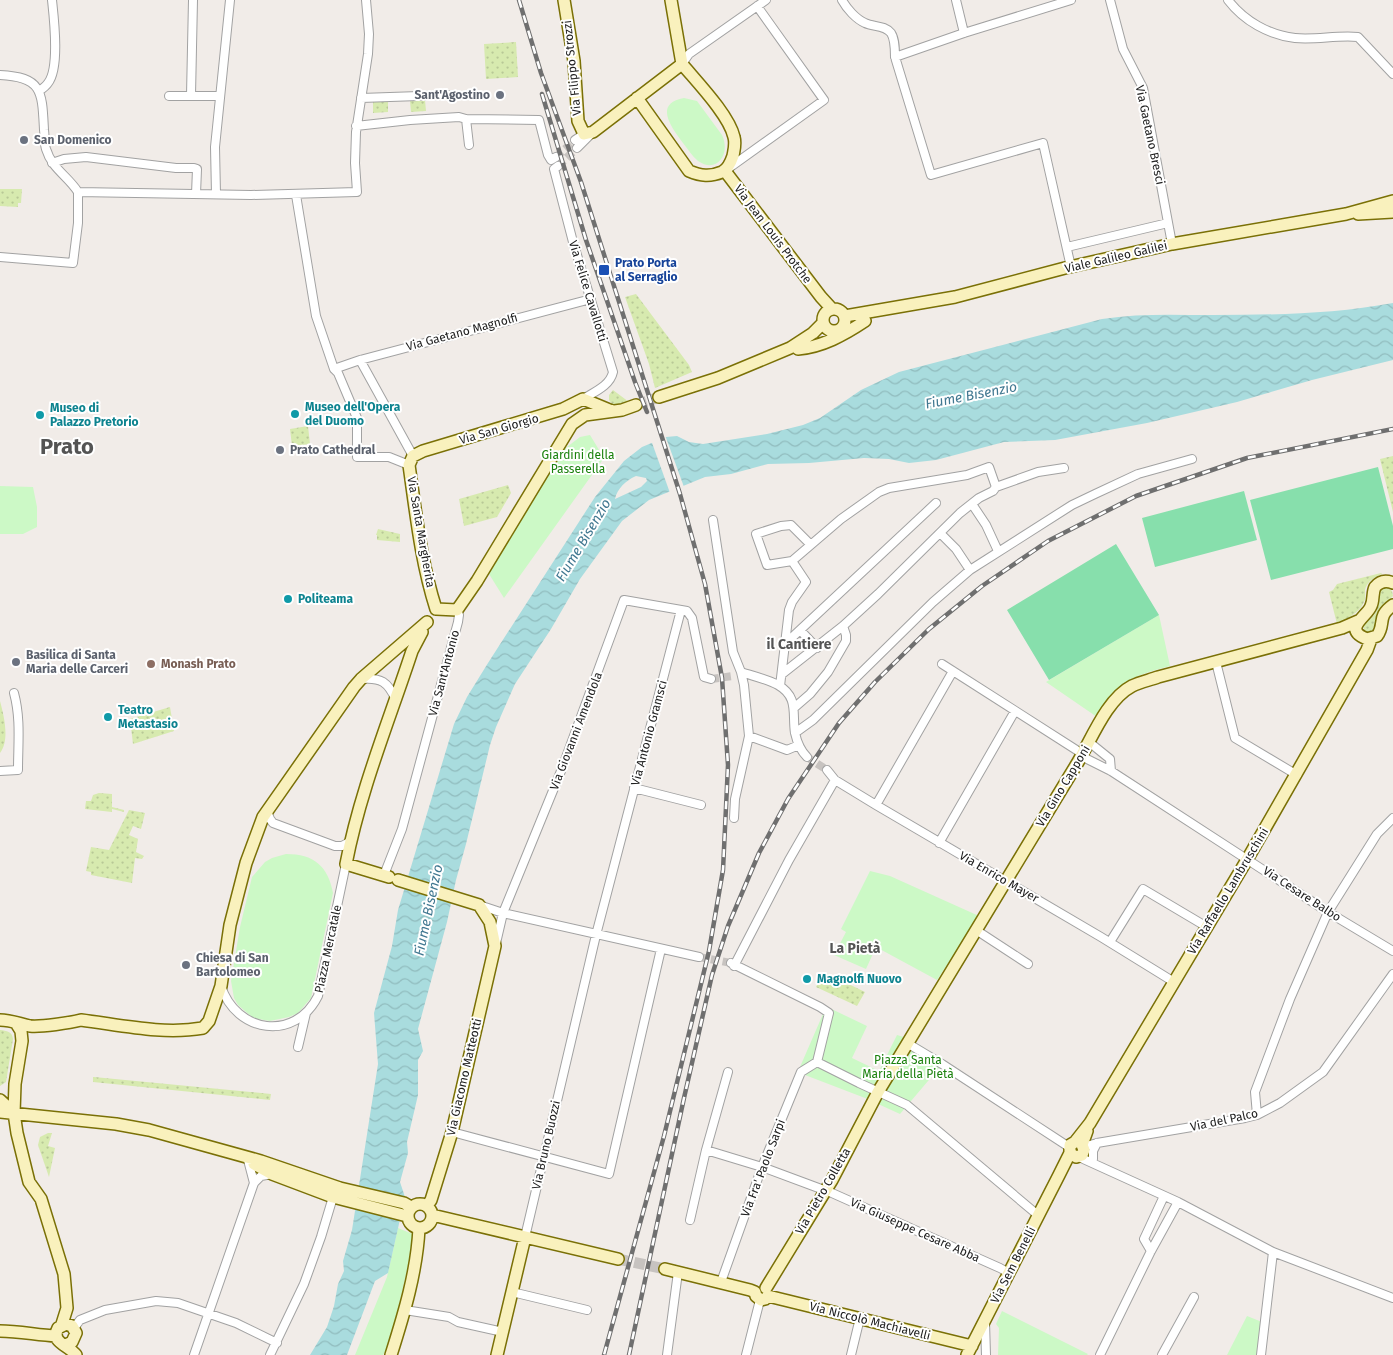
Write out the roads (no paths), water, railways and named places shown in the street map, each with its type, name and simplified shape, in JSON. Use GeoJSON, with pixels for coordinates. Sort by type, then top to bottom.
{"type":"FeatureCollection","features":[{"type":"Feature","properties":{"kind":"street"},"geometry":{"type":"LineString","coordinates":[[39,92],[49,83],[53,71],[55,42],[52,0]]}},
{"type":"Feature","properties":{"kind":"street"},"geometry":{"type":"LineString","coordinates":[[191,95],[193,0]]}},
{"type":"Feature","properties":{"kind":"street"},"geometry":{"type":"LineString","coordinates":[[218,194],[215,147],[230,0]]}},
{"type":"Feature","properties":{"kind":"street"},"geometry":{"type":"LineString","coordinates":[[78,192],[296,195],[357,192],[355,164],[356,129],[368,54],[369,34],[366,0]]}},
{"type":"Feature","properties":{"kind":"street","name":"Via Filippo Strozzi"},"geometry":{"type":"LineString","coordinates":[[564,0],[574,61],[578,121],[582,139],[637,98]]}},
{"type":"Feature","properties":{"kind":"street"},"geometry":{"type":"LineString","coordinates":[[671,0],[682,64],[724,117],[734,136],[735,146],[731,161],[725,171]]}},
{"type":"Feature","properties":{"kind":"street"},"geometry":{"type":"LineString","coordinates":[[756,6],[824,100],[725,171],[711,176],[699,175],[689,171],[637,98],[682,64],[689,54],[756,6],[766,0]]}},
{"type":"Feature","properties":{"kind":"street"},"geometry":{"type":"LineString","coordinates":[[842,0],[854,15],[865,23],[885,28],[890,32],[893,38],[895,57],[931,174],[1043,142],[1071,267]]}},
{"type":"Feature","properties":{"kind":"street"},"geometry":{"type":"LineString","coordinates":[[956,0],[964,32]]}},
{"type":"Feature","properties":{"kind":"street"},"geometry":{"type":"LineString","coordinates":[[895,57],[964,32],[1071,0]]}},
{"type":"Feature","properties":{"kind":"street","name":"Via Gaetano Bresci"},"geometry":{"type":"LineString","coordinates":[[1110,0],[1123,49],[1143,88],[1172,244]]}},
{"type":"Feature","properties":{"kind":"street"},"geometry":{"type":"LineString","coordinates":[[1228,0],[1244,17],[1276,34],[1295,38],[1358,37],[1393,74]]}},
{"type":"Feature","properties":{"kind":"street"},"geometry":{"type":"LineString","coordinates":[[0,75],[24,78],[35,86],[43,102],[46,147],[52,163],[78,192],[78,223],[73,263],[0,257]]}},
{"type":"Feature","properties":{"kind":"street"},"geometry":{"type":"LineString","coordinates":[[361,98],[448,95]]}},
{"type":"Feature","properties":{"kind":"street"},"geometry":{"type":"LineString","coordinates":[[169,96],[220,96]]}},
{"type":"Feature","properties":{"kind":"street"},"geometry":{"type":"LineString","coordinates":[[356,129],[410,120],[463,118],[469,145]]}},
{"type":"Feature","properties":{"kind":"street","name":"Via Felice Cavallotti"},"geometry":{"type":"LineString","coordinates":[[463,118],[539,120],[548,155],[555,163],[573,242],[613,372],[612,378],[607,384],[580,400]]}},
{"type":"Feature","properties":{"kind":"street"},"geometry":{"type":"LineString","coordinates":[[52,163],[64,158],[86,158],[197,169],[193,194]]}},
{"type":"Feature","properties":{"kind":"street","name":"Via Jean Louis Protche"},"geometry":{"type":"LineString","coordinates":[[725,171],[820,297],[827,319]]}},
{"type":"Feature","properties":{"kind":"street"},"geometry":{"type":"LineString","coordinates":[[296,195],[316,316],[334,369],[338,373],[357,418],[357,457],[389,457],[411,461]]}},
{"type":"Feature","properties":{"kind":"street","name":"Viale Galileo Galilei"},"geometry":{"type":"LineString","coordinates":[[887,310],[955,297],[1071,267],[1172,244],[1346,214],[1393,201]]}},
{"type":"Feature","properties":{"kind":"street","name":"Viale Galileo Galilei"},"geometry":{"type":"LineString","coordinates":[[1346,214],[1385,214],[1393,212]]}},
{"type":"Feature","properties":{"kind":"street"},"geometry":{"type":"LineString","coordinates":[[1067,247],[1168,223]]}},
{"type":"Feature","properties":{"kind":"street","name":"Via Gaetano Magnolfi"},"geometry":{"type":"LineString","coordinates":[[334,369],[360,360],[591,299]]}},
{"type":"Feature","properties":{"kind":"street"},"geometry":{"type":"LineString","coordinates":[[827,319],[837,331],[844,320],[887,310]]}},
{"type":"Feature","properties":{"kind":"street"},"geometry":{"type":"LineString","coordinates":[[794,348],[809,348],[839,338],[865,321],[887,310]]}},
{"type":"Feature","properties":{"kind":"street"},"geometry":{"type":"LineString","coordinates":[[659,397],[718,378],[794,348],[827,319],[842,312],[844,320]]}},
{"type":"Feature","properties":{"kind":"street"},"geometry":{"type":"LineString","coordinates":[[844,320],[865,321]]}},
{"type":"Feature","properties":{"kind":"street"},"geometry":{"type":"LineString","coordinates":[[360,360],[411,461]]}},
{"type":"Feature","properties":{"kind":"street"},"geometry":{"type":"LineString","coordinates":[[580,400],[612,411]]}},
{"type":"Feature","properties":{"kind":"street"},"geometry":{"type":"LineString","coordinates":[[580,400],[585,416]]}},
{"type":"Feature","properties":{"kind":"street","name":"Via San Giorgio"},"geometry":{"type":"LineString","coordinates":[[411,461],[423,450],[563,409],[580,400]]}},
{"type":"Feature","properties":{"kind":"street"},"geometry":{"type":"LineString","coordinates":[[563,409],[572,424],[585,416],[636,405]]}},
{"type":"Feature","properties":{"kind":"street","name":"Via Sant'Antonio"},"geometry":{"type":"LineString","coordinates":[[391,877],[402,829],[458,622],[459,615],[457,610],[477,581],[572,424]]}},
{"type":"Feature","properties":{"kind":"street"},"geometry":{"type":"LineString","coordinates":[[795,733],[813,720],[927,609],[970,570],[1072,505],[1138,474],[1192,459]]}},
{"type":"Feature","properties":{"kind":"street","name":"Via Santa Margherita"},"geometry":{"type":"LineString","coordinates":[[411,461],[427,578],[436,609]]}},
{"type":"Feature","properties":{"kind":"street"},"geometry":{"type":"LineString","coordinates":[[810,544],[791,525],[781,526],[756,534],[767,565],[792,560],[810,544],[879,492],[911,484],[967,475],[989,466],[996,487]]}},
{"type":"Feature","properties":{"kind":"street"},"geometry":{"type":"LineString","coordinates":[[782,674],[843,626],[972,504],[996,487],[1038,472],[1064,468]]}},
{"type":"Feature","properties":{"kind":"street"},"geometry":{"type":"LineString","coordinates":[[785,644],[936,503]]}},
{"type":"Feature","properties":{"kind":"street"},"geometry":{"type":"LineString","coordinates":[[972,504],[986,525],[998,551]]}},
{"type":"Feature","properties":{"kind":"street"},"geometry":{"type":"LineString","coordinates":[[713,520],[733,652],[741,672],[749,736],[735,799],[734,818]]}},
{"type":"Feature","properties":{"kind":"street"},"geometry":{"type":"LineString","coordinates":[[940,533],[956,549],[970,570]]}},
{"type":"Feature","properties":{"kind":"street"},"geometry":{"type":"LineString","coordinates":[[780,686],[789,610],[792,602],[806,582],[792,560]]}},
{"type":"Feature","properties":{"kind":"street"},"geometry":{"type":"LineString","coordinates":[[1393,582],[1386,581],[1377,584],[1373,590],[1370,610],[1358,621],[1357,630],[1367,638],[1377,636],[1380,632],[1382,618],[1387,610],[1393,606]]}},
{"type":"Feature","properties":{"kind":"street","name":"Via Giovanni Amendola"},"geometry":{"type":"LineString","coordinates":[[503,913],[561,771],[624,600],[681,610]]}},
{"type":"Feature","properties":{"kind":"street"},"geometry":{"type":"LineString","coordinates":[[436,609],[457,610]]}},
{"type":"Feature","properties":{"kind":"street","name":"Piazza Mercatale"},"geometry":{"type":"LineString","coordinates":[[306,1013],[313,1006],[318,996],[351,841],[364,793],[412,651],[436,609]]}},
{"type":"Feature","properties":{"kind":"street"},"geometry":{"type":"LineString","coordinates":[[681,610],[687,611],[692,618],[704,678],[711,679]]}},
{"type":"Feature","properties":{"kind":"street","name":"Via Antonio Gramsci"},"geometry":{"type":"LineString","coordinates":[[596,935],[681,610]]}},
{"type":"Feature","properties":{"kind":"street","name":"Via Gino Capponi"},"geometry":{"type":"LineString","coordinates":[[878,1092],[1090,742],[1101,720],[1117,697],[1132,687],[1158,677],[1342,628],[1358,621]]}},
{"type":"Feature","properties":{"kind":"street","name":"Piazza Mercatale"},"geometry":{"type":"LineString","coordinates":[[16,1023],[33,1026],[81,1020],[163,1031],[186,1031],[203,1028],[209,1021],[221,986],[226,925],[263,816],[298,764],[361,679],[427,622]]}},
{"type":"Feature","properties":{"kind":"street"},"geometry":{"type":"LineString","coordinates":[[795,707],[810,694],[828,672],[846,641],[843,626]]}},
{"type":"Feature","properties":{"kind":"street"},"geometry":{"type":"LineString","coordinates":[[800,630],[817,648]]}},
{"type":"Feature","properties":{"kind":"street","name":"Via Raffaello Lambruschini"},"geometry":{"type":"LineString","coordinates":[[1080,1152],[1090,1123],[1297,775],[1362,658],[1367,638]]}},
{"type":"Feature","properties":{"kind":"street"},"geometry":{"type":"LineString","coordinates":[[1216,662],[1235,738],[1297,775]]}},
{"type":"Feature","properties":{"kind":"street","name":"Via Cesare Balbo"},"geometry":{"type":"LineString","coordinates":[[942,664],[1082,755],[1111,771],[1248,858],[1328,912],[1393,951]]}},
{"type":"Feature","properties":{"kind":"street"},"geometry":{"type":"LineString","coordinates":[[876,805],[953,671]]}},
{"type":"Feature","properties":{"kind":"street"},"geometry":{"type":"LineString","coordinates":[[732,676],[741,672],[780,686],[789,696],[795,707],[795,733],[799,745],[807,757]]}},
{"type":"Feature","properties":{"kind":"street"},"geometry":{"type":"LineString","coordinates":[[361,679],[380,679],[388,686],[396,700]]}},
{"type":"Feature","properties":{"kind":"street"},"geometry":{"type":"LineString","coordinates":[[0,771],[18,770],[20,729],[18,706],[14,693]]}},
{"type":"Feature","properties":{"kind":"street"},"geometry":{"type":"LineString","coordinates":[[939,842],[1015,711]]}},
{"type":"Feature","properties":{"kind":"street"},"geometry":{"type":"LineString","coordinates":[[749,736],[787,750],[799,745]]}},
{"type":"Feature","properties":{"kind":"street"},"geometry":{"type":"LineString","coordinates":[[1090,742],[1110,758],[1111,771]]}},
{"type":"Feature","properties":{"kind":"street","name":"Via Enrico Mayer"},"geometry":{"type":"LineString","coordinates":[[826,770],[836,780],[876,805],[1006,880],[1174,982]]}},
{"type":"Feature","properties":{"kind":"street"},"geometry":{"type":"LineString","coordinates":[[836,780],[789,860],[775,890],[732,965],[829,1013],[817,1062],[907,1105],[1039,1216]]}},
{"type":"Feature","properties":{"kind":"street"},"geometry":{"type":"LineString","coordinates":[[634,788],[701,805]]}},
{"type":"Feature","properties":{"kind":"street"},"geometry":{"type":"LineString","coordinates":[[267,811],[273,823],[334,846],[342,846],[351,841]]}},
{"type":"Feature","properties":{"kind":"street"},"geometry":{"type":"LineString","coordinates":[[1257,1115],[1255,1092],[1290,999],[1328,912],[1377,834],[1393,818]]}},
{"type":"Feature","properties":{"kind":"street"},"geometry":{"type":"LineString","coordinates":[[346,864],[503,913],[698,957]]}},
{"type":"Feature","properties":{"kind":"street"},"geometry":{"type":"LineString","coordinates":[[1110,942],[1143,889],[1207,927]]}},
{"type":"Feature","properties":{"kind":"street","name":"Via Giacomo Matteotti"},"geometry":{"type":"LineString","coordinates":[[479,905],[490,922],[495,946]]}},
{"type":"Feature","properties":{"kind":"street","name":"Via Giacomo Matteotti"},"geometry":{"type":"LineString","coordinates":[[419,1228],[423,1228],[429,1223],[431,1200],[452,1132],[503,913]]}},
{"type":"Feature","properties":{"kind":"street"},"geometry":{"type":"LineString","coordinates":[[976,930],[1028,964]]}},
{"type":"Feature","properties":{"kind":"street","name":"Via Bruno Buozzi"},"geometry":{"type":"LineString","coordinates":[[498,1355],[542,1157],[596,935]]}},
{"type":"Feature","properties":{"kind":"street"},"geometry":{"type":"LineString","coordinates":[[452,1132],[609,1174],[661,949]]}},
{"type":"Feature","properties":{"kind":"street","name":"Via del Palco"},"geometry":{"type":"LineString","coordinates":[[1080,1152],[1096,1143],[1257,1115],[1280,1104],[1323,1072],[1393,974]]}},
{"type":"Feature","properties":{"kind":"street"},"geometry":{"type":"LineString","coordinates":[[1386,982],[1393,988]]}},
{"type":"Feature","properties":{"kind":"street"},"geometry":{"type":"LineString","coordinates":[[221,986],[229,1003],[236,1012],[251,1022],[272,1027],[291,1022],[306,1013]]}},
{"type":"Feature","properties":{"kind":"street"},"geometry":{"type":"LineString","coordinates":[[298,1047],[306,1013]]}},
{"type":"Feature","properties":{"kind":"street"},"geometry":{"type":"LineString","coordinates":[[0,1020],[11,1020],[16,1023],[20,1030],[22,1041],[15,1084],[14,1113],[17,1134],[30,1182],[41,1199],[64,1274],[67,1308],[62,1324],[56,1330],[56,1336],[58,1342],[66,1345],[76,1355]]}},
{"type":"Feature","properties":{"kind":"street"},"geometry":{"type":"LineString","coordinates":[[907,1043],[1080,1152],[1273,1252],[1393,1298]]}},
{"type":"Feature","properties":{"kind":"street","name":"Via Fra' Paolo Sarpi"},"geometry":{"type":"LineString","coordinates":[[721,1282],[762,1167],[801,1072],[817,1062]]}},
{"type":"Feature","properties":{"kind":"street"},"geometry":{"type":"LineString","coordinates":[[690,1220],[706,1150],[728,1072]]}},
{"type":"Feature","properties":{"kind":"street"},"geometry":{"type":"LineString","coordinates":[[0,1093],[15,1084]]}},
{"type":"Feature","properties":{"kind":"street","name":"Via Pietro Colletta"},"geometry":{"type":"LineString","coordinates":[[762,1294],[825,1191],[878,1092]]}},
{"type":"Feature","properties":{"kind":"street"},"geometry":{"type":"LineString","coordinates":[[0,1100],[14,1113]]}},
{"type":"Feature","properties":{"kind":"street"},"geometry":{"type":"LineString","coordinates":[[0,1112],[128,1126],[191,1140],[322,1182],[341,1195]]}},
{"type":"Feature","properties":{"kind":"street"},"geometry":{"type":"LineString","coordinates":[[1080,1152],[1093,1150],[1096,1143]]}},
{"type":"Feature","properties":{"kind":"street","name":"Via Giuseppe Cesare Abba"},"geometry":{"type":"LineString","coordinates":[[706,1150],[762,1167],[825,1191],[1009,1273]]}},
{"type":"Feature","properties":{"kind":"street","name":"Via Sem Benelli"},"geometry":{"type":"LineString","coordinates":[[969,1352],[1059,1175],[1080,1152]]}},
{"type":"Feature","properties":{"kind":"street"},"geometry":{"type":"LineString","coordinates":[[247,1158],[258,1167],[272,1174],[341,1195],[406,1210],[421,1204],[429,1211],[525,1238],[618,1259]]}},
{"type":"Feature","properties":{"kind":"street"},"geometry":{"type":"LineString","coordinates":[[247,1158],[254,1182]]}},
{"type":"Feature","properties":{"kind":"street"},"geometry":{"type":"LineString","coordinates":[[194,1355],[254,1182],[261,1176],[272,1174]]}},
{"type":"Feature","properties":{"kind":"street"},"geometry":{"type":"LineString","coordinates":[[270,1355],[304,1284],[321,1237],[341,1195]]}},
{"type":"Feature","properties":{"kind":"street"},"geometry":{"type":"LineString","coordinates":[[1151,1251],[1144,1238],[1164,1196]]}},
{"type":"Feature","properties":{"kind":"street"},"geometry":{"type":"LineString","coordinates":[[1100,1355],[1151,1251],[1178,1202]]}},
{"type":"Feature","properties":{"kind":"street"},"geometry":{"type":"LineString","coordinates":[[391,1355],[405,1310],[418,1243],[419,1228],[412,1225],[406,1210]]}},
{"type":"Feature","properties":{"kind":"street"},"geometry":{"type":"LineString","coordinates":[[1260,1355],[1273,1252]]}},
{"type":"Feature","properties":{"kind":"street","name":"Via Niccolò Machiavelli"},"geometry":{"type":"LineString","coordinates":[[665,1269],[920,1334],[969,1352]]}},
{"type":"Feature","properties":{"kind":"street"},"geometry":{"type":"LineString","coordinates":[[667,1355],[678,1272]]}},
{"type":"Feature","properties":{"kind":"street"},"geometry":{"type":"LineString","coordinates":[[512,1292],[587,1310]]}},
{"type":"Feature","properties":{"kind":"street"},"geometry":{"type":"LineString","coordinates":[[746,1355],[762,1294]]}},
{"type":"Feature","properties":{"kind":"street"},"geometry":{"type":"LineString","coordinates":[[1162,1355],[1194,1297]]}},
{"type":"Feature","properties":{"kind":"street"},"geometry":{"type":"LineString","coordinates":[[62,1324],[77,1324],[105,1310],[156,1301],[178,1303],[236,1322],[277,1343]]}},
{"type":"Feature","properties":{"kind":"street"},"geometry":{"type":"LineString","coordinates":[[405,1310],[449,1316],[458,1322],[503,1332]]}},
{"type":"Feature","properties":{"kind":"street"},"geometry":{"type":"LineString","coordinates":[[851,1355],[860,1318]]}},
{"type":"Feature","properties":{"kind":"street"},"geometry":{"type":"LineString","coordinates":[[985,1320],[986,1355]]}},
{"type":"Feature","properties":{"kind":"street"},"geometry":{"type":"LineString","coordinates":[[66,1345],[75,1340],[77,1324]]}},
{"type":"Feature","properties":{"kind":"street"},"geometry":{"type":"LineString","coordinates":[[0,1331],[20,1331],[56,1336]]}},
{"type":"Feature","properties":{"kind":"water","name":"Fiume Bisenzio"},"geometry":{"type":"Polygon","coordinates":[[[1393,303],[1393,360],[1312,380],[1237,402],[1147,423],[1055,440],[1004,442],[936,460],[909,463],[889,459],[864,458],[809,463],[768,464],[731,474],[705,477],[649,500],[622,521],[580,579],[551,629],[515,684],[496,727],[418,1029],[423,1051],[418,1060],[418,1095],[407,1142],[408,1153],[400,1182],[405,1197],[388,1273],[375,1281],[347,1355],[310,1355],[327,1327],[334,1306],[338,1284],[344,1271],[343,1261],[352,1230],[378,1064],[374,1013],[392,946],[398,910],[454,724],[467,697],[488,663],[595,497],[624,461],[642,447],[666,437],[677,436],[689,442],[703,444],[767,434],[803,425],[820,418],[861,390],[899,372],[1102,319],[1144,315],[1303,313],[1371,307],[1393,303]],[[636,476],[629,480],[620,488],[615,499],[641,487],[647,481],[646,478],[636,476]]]}},
{"type":"Feature","properties":{"kind":"tunnel"},"geometry":{"type":"LineString","coordinates":[[556,157],[575,140]]}},
{"type":"Feature","properties":{"kind":"tunnel"},"geometry":{"type":"LineString","coordinates":[[558,166],[577,148]]}},
{"type":"Feature","properties":{"kind":"tunnel"},"geometry":{"type":"LineString","coordinates":[[636,405],[659,397]]}},
{"type":"Feature","properties":{"kind":"tunnel"},"geometry":{"type":"LineString","coordinates":[[711,679],[733,676]]}},
{"type":"Feature","properties":{"kind":"tunnel"},"geometry":{"type":"LineString","coordinates":[[807,757],[827,770]]}},
{"type":"Feature","properties":{"kind":"tunnel"},"geometry":{"type":"LineString","coordinates":[[699,957],[731,963]]}},
{"type":"Feature","properties":{"kind":"tunnel"},"geometry":{"type":"LineString","coordinates":[[618,1259],[665,1269]]}},
{"type":"Feature","properties":{"kind":"railway"},"geometry":{"type":"LineString","coordinates":[[519,0],[541,73],[581,182],[680,494],[705,584],[722,678],[728,765],[723,870],[709,951],[664,1136],[604,1355]]}},
{"type":"Feature","properties":{"kind":"railway"},"geometry":{"type":"LineString","coordinates":[[542,94],[586,240],[647,412]]}},
{"type":"Feature","properties":{"kind":"railway"},"geometry":{"type":"LineString","coordinates":[[629,1355],[712,975],[728,926],[759,853],[788,799],[839,723],[875,682],[929,629],[982,586],[1048,541],[1136,496],[1247,458],[1393,429]]}},
{"type":"Feature","properties":{"kind":"place","name":"Sant'Agostino"},"geometry":{"type":"Point","coordinates":[500,95]}},
{"type":"Feature","properties":{"kind":"place","name":"San Domenico"},"geometry":{"type":"Point","coordinates":[24,140]}},
{"type":"Feature","properties":{"kind":"place","name":"Prato Porta al Serraglio"},"geometry":{"type":"Point","coordinates":[604,270]}},
{"type":"Feature","properties":{"kind":"place","name":"Museo dell'Opera del Duomo"},"geometry":{"type":"Point","coordinates":[295,414]}},
{"type":"Feature","properties":{"kind":"place","name":"Museo di Palazzo Pretorio"},"geometry":{"type":"Point","coordinates":[40,415]}},
{"type":"Feature","properties":{"kind":"place","name":"Prato Cathedral"},"geometry":{"type":"Point","coordinates":[280,450]}},
{"type":"Feature","properties":{"kind":"place","name":"Politeama"},"geometry":{"type":"Point","coordinates":[288,599]}},
{"type":"Feature","properties":{"kind":"place","name":"Basilica di Santa Maria delle Carceri"},"geometry":{"type":"Point","coordinates":[16,662]}},
{"type":"Feature","properties":{"kind":"place","name":"Monash Prato"},"geometry":{"type":"Point","coordinates":[151,664]}},
{"type":"Feature","properties":{"kind":"place","name":"Teatro Metastasio"},"geometry":{"type":"Point","coordinates":[108,717]}},
{"type":"Feature","properties":{"kind":"place","name":"Chiesa di San Bartolomeo"},"geometry":{"type":"Point","coordinates":[186,965]}},
{"type":"Feature","properties":{"kind":"place","name":"Magnolfi Nuovo"},"geometry":{"type":"Point","coordinates":[807,979]}},
{"type":"Feature","properties":{"kind":"district","name":"Prato"},"geometry":{"type":"Point","coordinates":[67,446]}},
{"type":"Feature","properties":{"kind":"district","name":"il Cantiere"},"geometry":{"type":"Point","coordinates":[799,644]}},
{"type":"Feature","properties":{"kind":"district","name":"La Pietà"},"geometry":{"type":"Point","coordinates":[855,948]}},
{"type":"Feature","properties":{"kind":"park label","name":"Giardini della Passerella"},"geometry":{"type":"Point","coordinates":[578,462]}},
{"type":"Feature","properties":{"kind":"park label","name":"Piazza Santa Maria della Pietà"},"geometry":{"type":"Point","coordinates":[908,1067]}}]}
